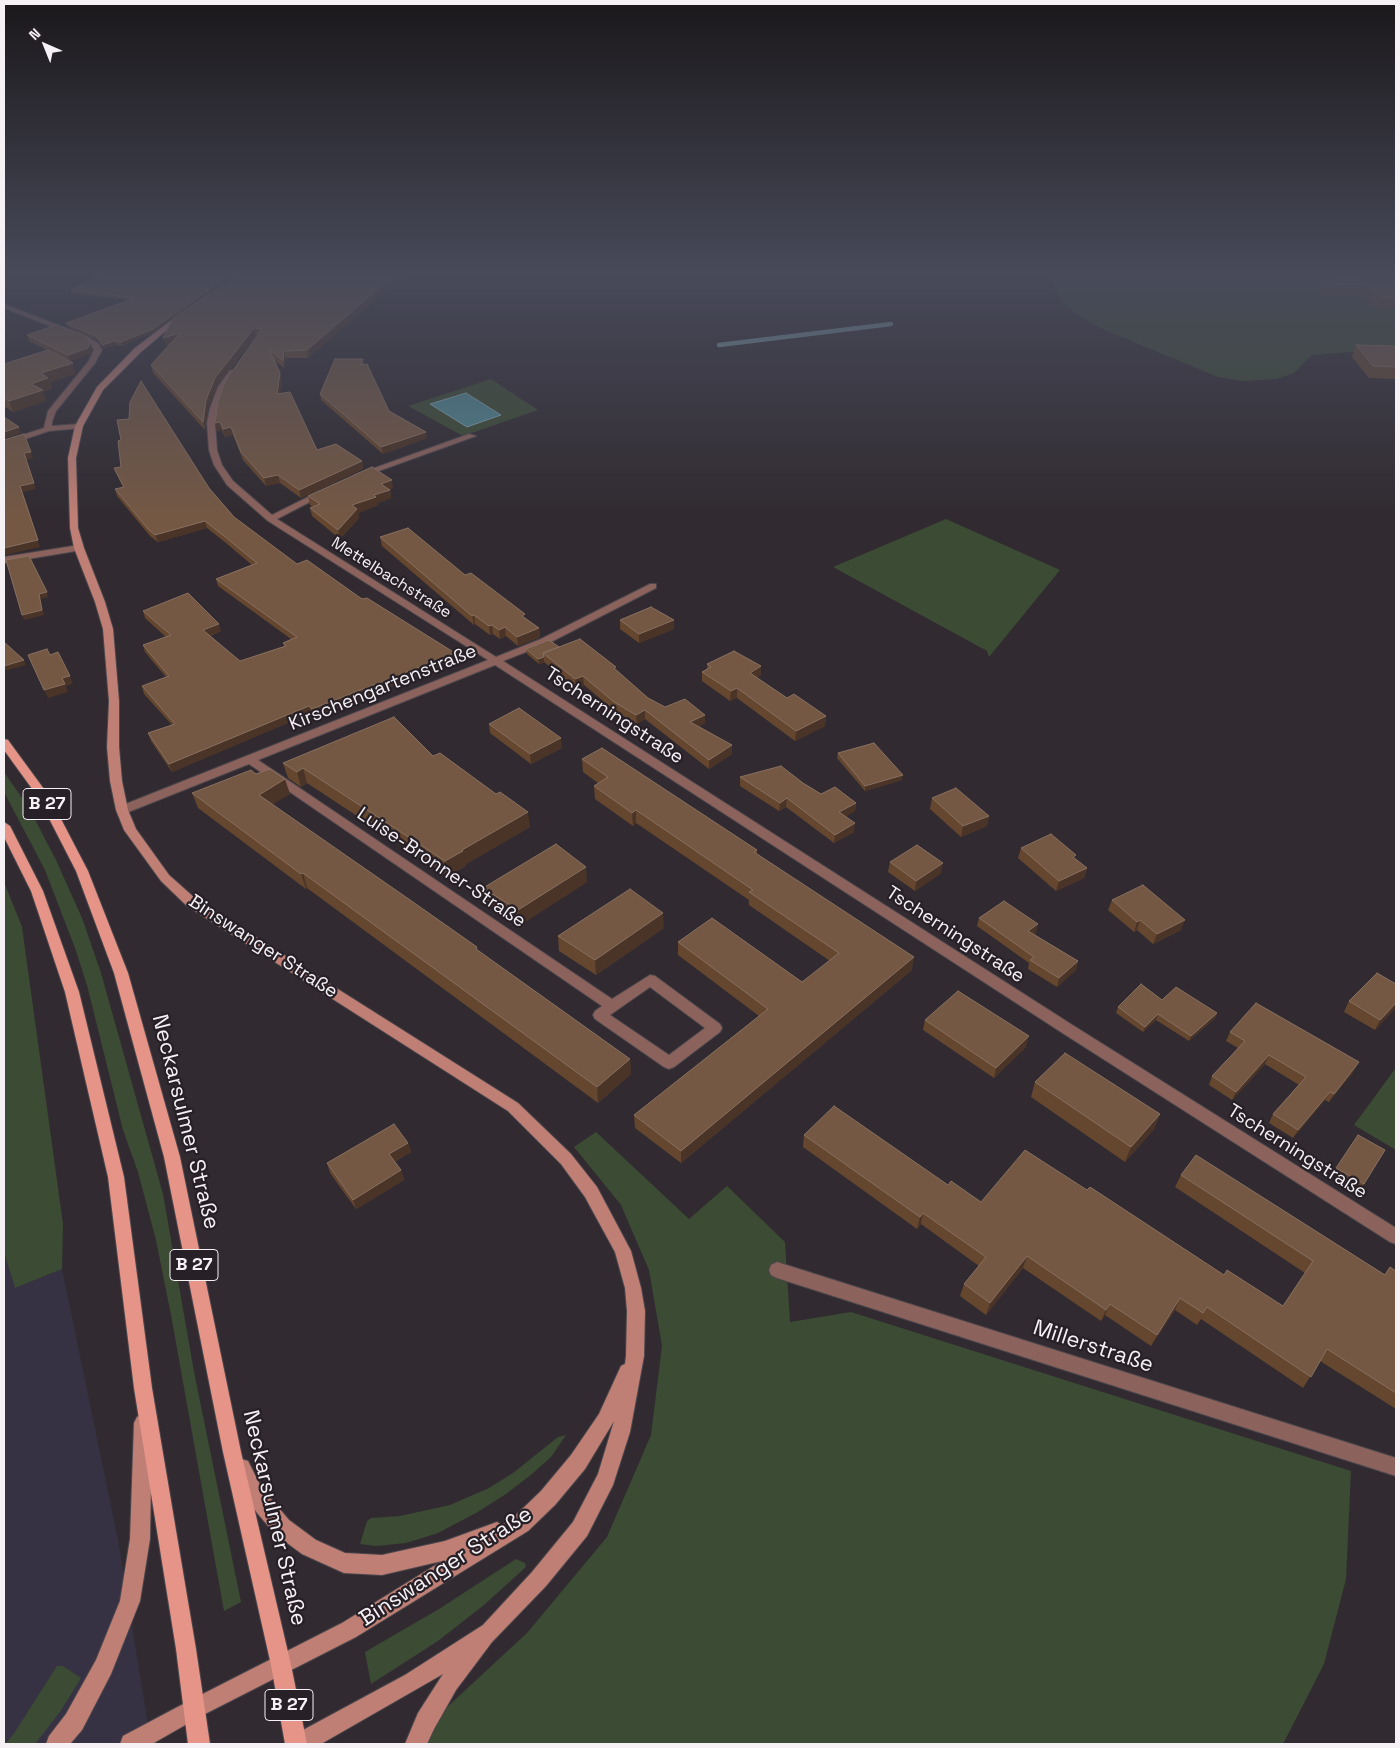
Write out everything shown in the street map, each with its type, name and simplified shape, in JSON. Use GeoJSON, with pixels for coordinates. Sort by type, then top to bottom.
{"type":"FeatureCollection","features":[{"type":"Feature","properties":{"kind":"main road","name":"Binswanger Straße"},"geometry":{"type":"LineString","coordinates":[[137,353],[114,373],[88,408],[79,426],[72,458],[74,528],[79,548],[107,624],[114,701],[113,747],[116,781],[122,810],[130,830],[165,878],[192,903],[512,1108],[537,1129],[560,1153],[591,1192],[623,1252],[636,1311],[635,1356],[621,1432],[606,1478],[580,1530],[539,1579],[490,1632],[412,1682],[298,1744]]}},
{"type":"Feature","properties":{"kind":"main road","name":"Neckarsulmer Straße"},"geometry":{"type":"LineString","coordinates":[[4,742],[43,796],[82,871],[121,973],[172,1157],[232,1452],[298,1744]]}},
{"type":"Feature","properties":{"kind":"main road","name":"B 27"},"geometry":{"type":"LineString","coordinates":[[4,826],[37,891],[72,992],[116,1177],[143,1388],[186,1649],[199,1744]]}},
{"type":"Feature","properties":{"kind":"main road","name":"Binswanger Straße"},"geometry":{"type":"LineString","coordinates":[[131,1744],[368,1618],[520,1524],[548,1498],[578,1462],[604,1420],[635,1356]]}},
{"type":"Feature","properties":{"kind":"main road"},"geometry":{"type":"LineString","coordinates":[[57,1744],[74,1722],[104,1667],[130,1601],[140,1539],[143,1388]]}},
{"type":"Feature","properties":{"kind":"main road"},"geometry":{"type":"LineString","coordinates":[[232,1452],[254,1494],[282,1527],[309,1547],[344,1563],[382,1565],[445,1551],[520,1524]]}},
{"type":"Feature","properties":{"kind":"main road"},"geometry":{"type":"LineString","coordinates":[[416,1744],[426,1721],[449,1682],[490,1632]]}},
{"type":"Feature","properties":{"kind":"street"},"geometry":{"type":"LineString","coordinates":[[48,429],[48,422],[52,412],[92,363],[97,353]]}},
{"type":"Feature","properties":{"kind":"street","name":"Mettelbachstraße"},"geometry":{"type":"LineString","coordinates":[[241,361],[222,387],[211,422],[213,450],[218,465],[230,482],[271,519],[312,547],[495,661]]}},
{"type":"Feature","properties":{"kind":"street"},"geometry":{"type":"LineString","coordinates":[[4,444],[48,429],[79,426]]}},
{"type":"Feature","properties":{"kind":"street"},"geometry":{"type":"LineString","coordinates":[[349,480],[472,436]]}},
{"type":"Feature","properties":{"kind":"street"},"geometry":{"type":"LineString","coordinates":[[271,519],[332,488]]}},
{"type":"Feature","properties":{"kind":"street"},"geometry":{"type":"LineString","coordinates":[[4,560],[79,548]]}},
{"type":"Feature","properties":{"kind":"street","name":"Kirschengartenstraße"},"geometry":{"type":"LineString","coordinates":[[122,810],[495,661],[581,624],[653,586]]}},
{"type":"Feature","properties":{"kind":"street","name":"Tscherningstraße"},"geometry":{"type":"LineString","coordinates":[[495,661],[1069,1030],[1396,1237]]}},
{"type":"Feature","properties":{"kind":"street","name":"Luise-Bronner-Straße"},"geometry":{"type":"LineString","coordinates":[[250,760],[612,1006]]}},
{"type":"Feature","properties":{"kind":"street"},"geometry":{"type":"LineString","coordinates":[[650,980],[715,1028],[668,1063],[600,1015],[612,1006],[650,980]]}},
{"type":"Feature","properties":{"kind":"street","name":"Millerstraße"},"geometry":{"type":"LineString","coordinates":[[777,1270],[1396,1467]]}},
{"type":"Feature","properties":{"kind":"shaded area"},"geometry":{"type":"Polygon","coordinates":[[[4,1252],[15,1288],[62,1269],[118,1540],[151,1744],[4,1744],[4,1252]]]}},
{"type":"Feature","properties":{"kind":"green space"},"geometry":{"type":"Polygon","coordinates":[[[1159,353],[1344,353],[1312,355],[1294,373],[1277,379],[1243,381],[1218,377],[1159,353]]]}},
{"type":"Feature","properties":{"kind":"green space"},"geometry":{"type":"Polygon","coordinates":[[[491,379],[538,410],[463,436],[408,406],[491,379]]]}},
{"type":"Feature","properties":{"kind":"green space"},"geometry":{"type":"Polygon","coordinates":[[[946,519],[1060,570],[989,657],[987,651],[833,567],[946,519]]]}},
{"type":"Feature","properties":{"kind":"green space"},"geometry":{"type":"Polygon","coordinates":[[[4,772],[29,808],[56,860],[82,918],[101,973],[163,1194],[194,1372],[241,1602],[224,1611],[156,1240],[138,1172],[123,1130],[87,985],[75,948],[45,870],[4,792],[4,772]]]}},
{"type":"Feature","properties":{"kind":"green space"},"geometry":{"type":"Polygon","coordinates":[[[4,882],[22,927],[63,1224],[62,1269],[15,1288],[4,1252],[4,882]]]}},
{"type":"Feature","properties":{"kind":"green space"},"geometry":{"type":"Polygon","coordinates":[[[1396,1070],[1396,1150],[1354,1125],[1396,1070]]]}},
{"type":"Feature","properties":{"kind":"green space"},"geometry":{"type":"Polygon","coordinates":[[[596,1132],[689,1219],[727,1186],[785,1242],[790,1322],[851,1312],[1351,1471],[1346,1579],[1324,1664],[1283,1744],[421,1744],[432,1721],[527,1633],[607,1537],[651,1435],[662,1346],[649,1270],[621,1205],[574,1147],[596,1132]]]}},
{"type":"Feature","properties":{"kind":"green space"},"geometry":{"type":"Polygon","coordinates":[[[566,1435],[551,1457],[532,1474],[506,1494],[476,1513],[438,1533],[406,1543],[376,1546],[360,1544],[367,1521],[371,1518],[400,1516],[450,1505],[489,1488],[513,1473],[558,1437],[566,1435]]]}},
{"type":"Feature","properties":{"kind":"green space"},"geometry":{"type":"Polygon","coordinates":[[[516,1559],[525,1563],[526,1567],[484,1605],[438,1641],[371,1684],[365,1652],[439,1609],[516,1559]]]}},
{"type":"Feature","properties":{"kind":"green space"},"geometry":{"type":"Polygon","coordinates":[[[57,1666],[63,1666],[81,1678],[60,1712],[35,1744],[5,1744],[13,1735],[57,1666]]]}},
{"type":"Feature","properties":{"kind":"water"},"geometry":{"type":"Polygon","coordinates":[[[466,393],[501,415],[467,427],[430,404],[466,393]]]}},
{"type":"Feature","properties":{"kind":"building"},"geometry":{"type":"Polygon","coordinates":[[[40,353],[53,353],[73,363],[41,373],[48,378],[31,384],[43,390],[9,401],[4,397],[4,364],[40,353]]]}},
{"type":"Feature","properties":{"kind":"building"},"geometry":{"type":"Polygon","coordinates":[[[162,353],[235,353],[215,378],[206,400],[203,422],[151,365],[162,353]]]}},
{"type":"Feature","properties":{"kind":"building"},"geometry":{"type":"Polygon","coordinates":[[[245,353],[271,353],[280,373],[277,394],[290,392],[317,450],[336,444],[362,461],[299,490],[278,475],[264,478],[241,452],[231,427],[223,429],[220,422],[215,423],[218,401],[226,380],[245,353]]]}},
{"type":"Feature","properties":{"kind":"building"},"geometry":{"type":"Polygon","coordinates":[[[273,353],[284,353],[283,361],[273,353]]]}},
{"type":"Feature","properties":{"kind":"building"},"geometry":{"type":"Polygon","coordinates":[[[1362,353],[1396,353],[1396,367],[1373,366],[1362,353]]]}},
{"type":"Feature","properties":{"kind":"building"},"geometry":{"type":"Polygon","coordinates":[[[335,359],[363,359],[360,365],[367,364],[389,411],[426,432],[381,447],[320,394],[335,359]]]}},
{"type":"Feature","properties":{"kind":"building"},"geometry":{"type":"Polygon","coordinates":[[[141,381],[209,488],[234,517],[297,564],[307,560],[362,599],[367,598],[455,653],[312,709],[309,706],[169,764],[148,733],[175,724],[142,686],[169,676],[143,645],[171,635],[143,611],[188,593],[219,624],[203,630],[240,661],[286,646],[283,643],[297,637],[216,579],[257,563],[224,536],[205,521],[155,535],[115,489],[124,487],[114,468],[121,467],[118,441],[121,440],[117,420],[129,419],[130,402],[141,381]]]}},
{"type":"Feature","properties":{"kind":"building"},"geometry":{"type":"Polygon","coordinates":[[[4,417],[19,427],[4,432],[4,417]]]}},
{"type":"Feature","properties":{"kind":"building"},"geometry":{"type":"Polygon","coordinates":[[[24,434],[31,452],[24,453],[34,483],[20,486],[38,540],[4,548],[4,440],[24,434]]]}},
{"type":"Feature","properties":{"kind":"building"},"geometry":{"type":"Polygon","coordinates":[[[372,467],[392,480],[381,484],[390,490],[352,505],[357,509],[338,530],[310,508],[320,504],[308,496],[372,467]]]}},
{"type":"Feature","properties":{"kind":"building"},"geometry":{"type":"Polygon","coordinates":[[[408,528],[465,575],[471,573],[525,614],[522,616],[539,628],[517,637],[505,627],[499,630],[492,625],[489,626],[474,615],[472,616],[380,537],[408,528]]]}},
{"type":"Feature","properties":{"kind":"building"},"geometry":{"type":"Polygon","coordinates":[[[29,556],[47,592],[39,594],[42,610],[22,615],[6,560],[29,556]]]}},
{"type":"Feature","properties":{"kind":"building"},"geometry":{"type":"Polygon","coordinates":[[[651,607],[674,620],[639,634],[620,620],[651,607]]]}},
{"type":"Feature","properties":{"kind":"building"},"geometry":{"type":"Polygon","coordinates":[[[580,639],[616,667],[614,668],[648,698],[665,707],[685,699],[705,715],[690,722],[732,745],[709,760],[645,710],[636,715],[614,702],[583,676],[575,679],[543,653],[580,639]]]}},
{"type":"Feature","properties":{"kind":"building"},"geometry":{"type":"Polygon","coordinates":[[[549,640],[559,647],[543,653],[544,657],[538,659],[526,649],[549,640]]]}},
{"type":"Feature","properties":{"kind":"building"},"geometry":{"type":"Polygon","coordinates":[[[4,642],[24,660],[4,666],[4,642]]]}},
{"type":"Feature","properties":{"kind":"building"},"geometry":{"type":"Polygon","coordinates":[[[47,649],[50,655],[58,652],[70,676],[62,678],[65,684],[44,690],[28,655],[47,649]]]}},
{"type":"Feature","properties":{"kind":"building"},"geometry":{"type":"Polygon","coordinates":[[[734,651],[761,666],[750,673],[787,698],[794,694],[826,716],[796,731],[737,688],[731,691],[702,672],[711,667],[707,664],[734,651]]]}},
{"type":"Feature","properties":{"kind":"building"},"geometry":{"type":"Polygon","coordinates":[[[519,708],[561,738],[530,754],[489,724],[519,708]]]}},
{"type":"Feature","properties":{"kind":"building"},"geometry":{"type":"Polygon","coordinates":[[[394,717],[433,756],[440,753],[496,794],[500,792],[528,812],[445,861],[303,768],[297,772],[283,763],[394,717]]]}},
{"type":"Feature","properties":{"kind":"building"},"geometry":{"type":"Polygon","coordinates":[[[874,743],[903,775],[865,786],[838,753],[874,743]]]}},
{"type":"Feature","properties":{"kind":"building"},"geometry":{"type":"Polygon","coordinates":[[[602,748],[757,850],[754,852],[914,957],[681,1151],[634,1115],[768,1009],[678,942],[712,918],[802,982],[839,953],[749,892],[753,890],[636,810],[632,813],[594,786],[608,777],[582,759],[602,748]]]}},
{"type":"Feature","properties":{"kind":"building"},"geometry":{"type":"Polygon","coordinates":[[[781,766],[821,794],[835,787],[856,803],[839,812],[855,823],[835,835],[787,798],[780,803],[740,777],[781,766]]]}},
{"type":"Feature","properties":{"kind":"building"},"geometry":{"type":"Polygon","coordinates":[[[270,769],[285,779],[259,795],[477,947],[476,949],[630,1059],[597,1087],[303,873],[301,874],[192,793],[251,770],[256,774],[270,769]]]}},
{"type":"Feature","properties":{"kind":"building"},"geometry":{"type":"Polygon","coordinates":[[[956,788],[989,816],[963,826],[932,798],[956,788]]]}},
{"type":"Feature","properties":{"kind":"building"},"geometry":{"type":"Polygon","coordinates":[[[1051,834],[1076,855],[1073,857],[1087,868],[1059,881],[1021,848],[1051,834]]]}},
{"type":"Feature","properties":{"kind":"building"},"geometry":{"type":"Polygon","coordinates":[[[556,844],[586,867],[518,910],[483,888],[556,844]]]}},
{"type":"Feature","properties":{"kind":"building"},"geometry":{"type":"Polygon","coordinates":[[[917,845],[943,863],[916,881],[890,862],[917,845]]]}},
{"type":"Feature","properties":{"kind":"building"},"geometry":{"type":"Polygon","coordinates":[[[1143,885],[1185,920],[1157,934],[1140,920],[1137,922],[1112,900],[1143,885]]]}},
{"type":"Feature","properties":{"kind":"building"},"geometry":{"type":"Polygon","coordinates":[[[630,889],[663,913],[595,960],[558,936],[630,889]]]}},
{"type":"Feature","properties":{"kind":"building"},"geometry":{"type":"Polygon","coordinates":[[[1004,901],[1038,924],[1028,931],[1078,961],[1059,978],[1030,960],[1034,957],[979,918],[1004,901]]]}},
{"type":"Feature","properties":{"kind":"building"},"geometry":{"type":"Polygon","coordinates":[[[1377,973],[1396,984],[1396,1003],[1380,1020],[1349,1001],[1377,973]]]}},
{"type":"Feature","properties":{"kind":"building"},"geometry":{"type":"Polygon","coordinates":[[[1141,984],[1162,1000],[1176,987],[1217,1013],[1191,1036],[1158,1014],[1145,1027],[1118,1007],[1141,984]]]}},
{"type":"Feature","properties":{"kind":"building"},"geometry":{"type":"Polygon","coordinates":[[[958,991],[1029,1036],[996,1068],[925,1020],[958,991]]]}},
{"type":"Feature","properties":{"kind":"building"},"geometry":{"type":"Polygon","coordinates":[[[1256,1003],[1359,1062],[1334,1094],[1330,1092],[1298,1130],[1273,1114],[1306,1077],[1269,1055],[1236,1092],[1212,1076],[1245,1041],[1230,1032],[1256,1003]]]}},
{"type":"Feature","properties":{"kind":"building"},"geometry":{"type":"Polygon","coordinates":[[[1065,1053],[1160,1114],[1131,1147],[1035,1082],[1065,1053]]]}},
{"type":"Feature","properties":{"kind":"building"},"geometry":{"type":"Polygon","coordinates":[[[834,1106],[948,1185],[951,1181],[981,1202],[1025,1150],[1087,1190],[1090,1187],[1224,1275],[1227,1270],[1283,1306],[1313,1261],[1181,1175],[1196,1155],[1385,1275],[1390,1267],[1396,1271],[1396,1393],[1327,1349],[1311,1377],[1207,1307],[1203,1313],[1180,1298],[1157,1335],[1110,1304],[1106,1310],[1027,1256],[990,1303],[964,1284],[986,1257],[923,1213],[920,1217],[804,1135],[834,1106]]]}},
{"type":"Feature","properties":{"kind":"building"},"geometry":{"type":"Polygon","coordinates":[[[394,1124],[408,1143],[389,1154],[401,1170],[353,1200],[327,1163],[394,1124]]]}},
{"type":"Feature","properties":{"kind":"building"},"geometry":{"type":"Polygon","coordinates":[[[1358,1135],[1385,1150],[1364,1184],[1336,1168],[1358,1135]]]}}]}
